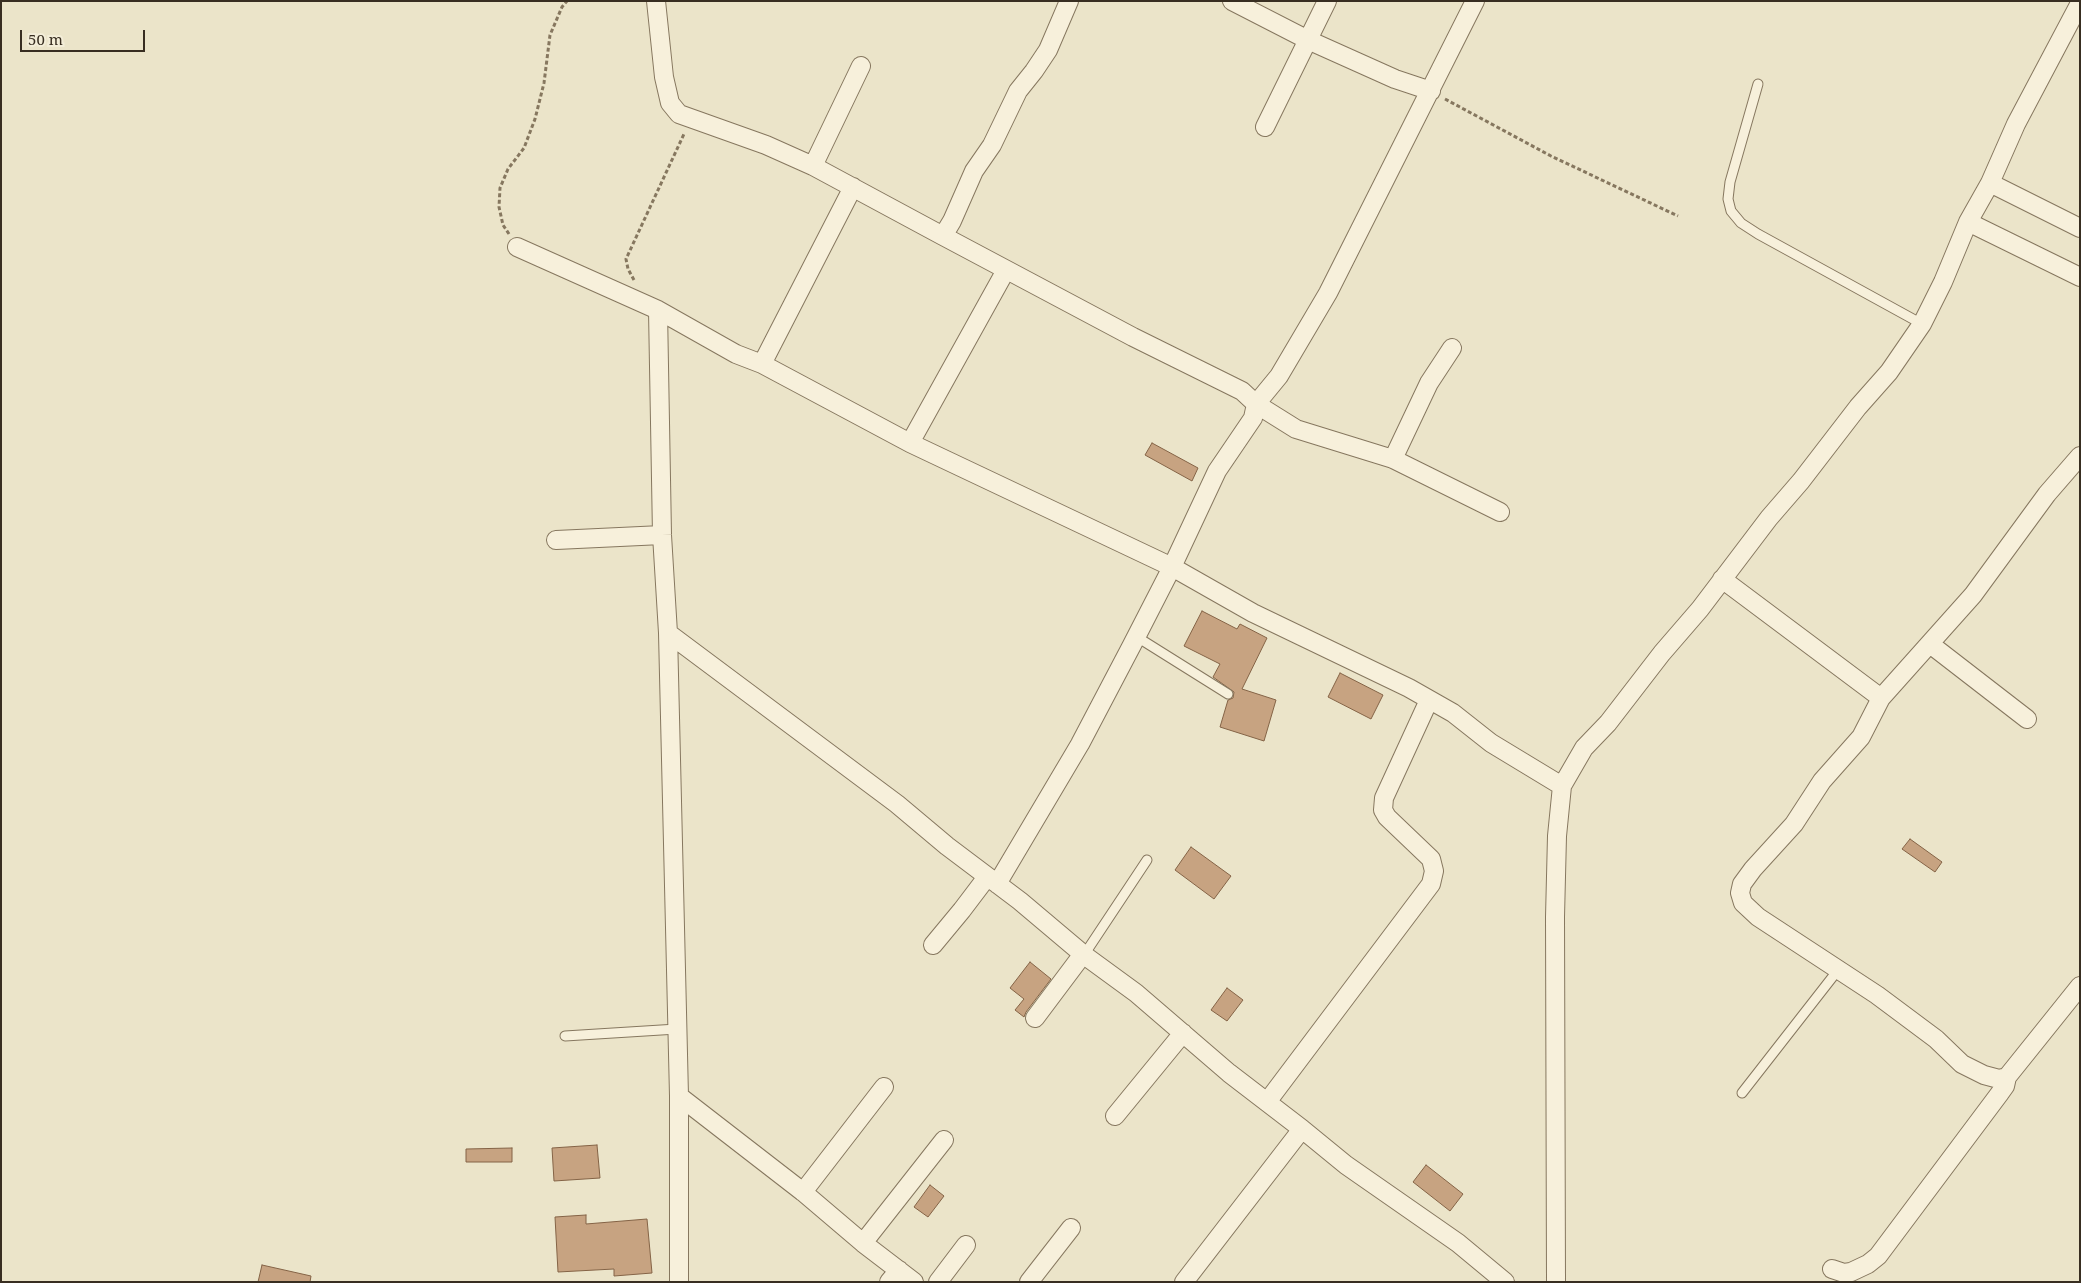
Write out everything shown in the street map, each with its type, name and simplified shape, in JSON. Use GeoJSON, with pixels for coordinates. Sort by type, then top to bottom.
{"type":"FeatureCollection","features":[{"type":"Feature","properties":{"kind":"street"},"geometry":{"type":"LineString","coordinates":[[656,1],[664,77],[670,103],[679,114],[692,117],[766,145],[813,166],[1006,270],[1242,391],[1256,404],[1296,429],[1393,458],[1500,512]]}},
{"type":"Feature","properties":{"kind":"street"},"geometry":{"type":"LineString","coordinates":[[943,236],[952,221],[974,171],[992,145],[1018,91],[1048,50],[1069,1]]}},
{"type":"Feature","properties":{"kind":"street"},"geometry":{"type":"LineString","coordinates":[[1232,1],[1308,40],[1395,79],[1431,91]]}},
{"type":"Feature","properties":{"kind":"street"},"geometry":{"type":"LineString","coordinates":[[1265,127],[1327,1]]}},
{"type":"Feature","properties":{"kind":"street"},"geometry":{"type":"LineString","coordinates":[[933,945],[962,910],[992,880],[1080,744],[1172,567],[1217,471],[1253,418],[1256,404],[1279,376],[1328,294],[1475,1]]}},
{"type":"Feature","properties":{"kind":"street"},"geometry":{"type":"LineString","coordinates":[[1556,1282],[1555,917],[1556,836],[1562,786],[1584,748],[1608,723],[1769,518],[1802,481],[1858,408],[1889,372],[1922,324],[1943,282],[1968,222],[1990,183],[2016,124],[2080,2]]}},
{"type":"Feature","properties":{"kind":"street"},"geometry":{"type":"LineString","coordinates":[[813,166],[861,66]]}},
{"type":"Feature","properties":{"kind":"street"},"geometry":{"type":"LineString","coordinates":[[1990,183],[2080,228]]}},
{"type":"Feature","properties":{"kind":"street"},"geometry":{"type":"LineString","coordinates":[[762,364],[853,187]]}},
{"type":"Feature","properties":{"kind":"street"},"geometry":{"type":"LineString","coordinates":[[1968,222],[2080,277]]}},
{"type":"Feature","properties":{"kind":"street"},"geometry":{"type":"LineString","coordinates":[[517,247],[658,310],[736,354],[762,364],[910,443],[1172,567],[1253,613],[1299,634],[1453,713],[1506,753],[1562,786]]}},
{"type":"Feature","properties":{"kind":"street"},"geometry":{"type":"LineString","coordinates":[[910,443],[1006,270]]}},
{"type":"Feature","properties":{"kind":"street"},"geometry":{"type":"LineString","coordinates":[[658,310],[662,535],[668,633],[678,1029],[680,1282]]}},
{"type":"Feature","properties":{"kind":"street"},"geometry":{"type":"LineString","coordinates":[[1393,458],[1429,383],[1452,348]]}},
{"type":"Feature","properties":{"kind":"street"},"geometry":{"type":"LineString","coordinates":[[2006,1077],[1999,1079],[1984,1075],[1962,1064],[1936,1039],[1877,995],[1750,912],[1743,903],[1740,893],[1742,884],[1753,869],[1794,824],[1822,782],[1860,737],[1881,698],[1973,595],[2047,494],[2080,456]]}},
{"type":"Feature","properties":{"kind":"street"},"geometry":{"type":"LineString","coordinates":[[556,540],[662,535]]}},
{"type":"Feature","properties":{"kind":"street"},"geometry":{"type":"LineString","coordinates":[[1722,579],[1881,698]]}},
{"type":"Feature","properties":{"kind":"street"},"geometry":{"type":"LineString","coordinates":[[668,633],[897,804],[1063,936],[1084,955],[1136,993],[1229,1073],[1346,1165],[1458,1243],[1505,1282]]}},
{"type":"Feature","properties":{"kind":"street"},"geometry":{"type":"LineString","coordinates":[[1930,644],[2027,719]]}},
{"type":"Feature","properties":{"kind":"street"},"geometry":{"type":"LineString","coordinates":[[1267,1102],[1431,884],[1434,871],[1431,859],[1383,810],[1384,798],[1429,700]]}},
{"type":"Feature","properties":{"kind":"street"},"geometry":{"type":"LineString","coordinates":[[1035,1018],[1084,955]]}},
{"type":"Feature","properties":{"kind":"street"},"geometry":{"type":"LineString","coordinates":[[1832,1269],[1844,1273],[1851,1272],[1868,1264],[1878,1256],[2000,1093],[2005,1086],[2006,1077],[2080,986]]}},
{"type":"Feature","properties":{"kind":"street"},"geometry":{"type":"LineString","coordinates":[[1115,1116],[1183,1033]]}},
{"type":"Feature","properties":{"kind":"street"},"geometry":{"type":"LineString","coordinates":[[803,1192],[884,1087]]}},
{"type":"Feature","properties":{"kind":"street"},"geometry":{"type":"LineString","coordinates":[[679,1096],[803,1192],[863,1242],[894,1276],[914,1282]]}},
{"type":"Feature","properties":{"kind":"street"},"geometry":{"type":"LineString","coordinates":[[1184,1282],[1302,1129]]}},
{"type":"Feature","properties":{"kind":"street"},"geometry":{"type":"LineString","coordinates":[[863,1242],[944,1140]]}},
{"type":"Feature","properties":{"kind":"street"},"geometry":{"type":"LineString","coordinates":[[1029,1282],[1071,1228]]}},
{"type":"Feature","properties":{"kind":"street"},"geometry":{"type":"LineString","coordinates":[[938,1282],[966,1245]]}},
{"type":"Feature","properties":{"kind":"lane"},"geometry":{"type":"LineString","coordinates":[[1758,84],[1730,182],[1728,199],[1731,211],[1741,223],[1758,234],[1922,324]]}},
{"type":"Feature","properties":{"kind":"lane"},"geometry":{"type":"LineString","coordinates":[[1137,636],[1228,694]]}},
{"type":"Feature","properties":{"kind":"lane"},"geometry":{"type":"LineString","coordinates":[[1084,955],[1147,860]]}},
{"type":"Feature","properties":{"kind":"lane"},"geometry":{"type":"LineString","coordinates":[[1742,1093],[1838,970]]}},
{"type":"Feature","properties":{"kind":"lane"},"geometry":{"type":"LineString","coordinates":[[565,1036],[678,1029]]}},
{"type":"Feature","properties":{"kind":"path"},"geometry":{"type":"LineString","coordinates":[[517,247],[503,225],[499,207],[500,188],[508,169],[524,148],[535,119],[544,83],[550,35],[562,7],[567,1]]}},
{"type":"Feature","properties":{"kind":"path"},"geometry":{"type":"LineString","coordinates":[[1431,91],[1551,156],[1678,216]]}},
{"type":"Feature","properties":{"kind":"path"},"geometry":{"type":"LineString","coordinates":[[636,283],[628,269],[626,259],[692,117]]}},
{"type":"Feature","properties":{"kind":"building"},"geometry":{"type":"Polygon","coordinates":[[[1152,443],[1198,468],[1192,481],[1145,455],[1152,443]]]}},
{"type":"Feature","properties":{"kind":"building"},"geometry":{"type":"Polygon","coordinates":[[[1202,611],[1237,629],[1240,624],[1267,638],[1242,689],[1276,700],[1264,741],[1220,727],[1228,700],[1233,698],[1234,692],[1213,677],[1220,664],[1184,646],[1202,611]]]}},
{"type":"Feature","properties":{"kind":"building"},"geometry":{"type":"Polygon","coordinates":[[[1340,673],[1383,695],[1371,719],[1328,697],[1340,673]]]}},
{"type":"Feature","properties":{"kind":"building"},"geometry":{"type":"Polygon","coordinates":[[[1910,839],[1942,862],[1935,872],[1902,849],[1910,839]]]}},
{"type":"Feature","properties":{"kind":"building"},"geometry":{"type":"Polygon","coordinates":[[[1191,847],[1231,876],[1214,899],[1175,870],[1191,847]]]}},
{"type":"Feature","properties":{"kind":"building"},"geometry":{"type":"Polygon","coordinates":[[[1030,962],[1051,979],[1024,1017],[1015,1010],[1024,999],[1010,988],[1030,962]]]}},
{"type":"Feature","properties":{"kind":"building"},"geometry":{"type":"Polygon","coordinates":[[[1227,988],[1243,1000],[1227,1021],[1211,1010],[1227,988]]]}},
{"type":"Feature","properties":{"kind":"building"},"geometry":{"type":"Polygon","coordinates":[[[597,1145],[600,1178],[554,1181],[552,1148],[597,1145]]]}},
{"type":"Feature","properties":{"kind":"building"},"geometry":{"type":"Polygon","coordinates":[[[512,1148],[512,1162],[466,1162],[466,1149],[512,1148]]]}},
{"type":"Feature","properties":{"kind":"building"},"geometry":{"type":"Polygon","coordinates":[[[1426,1165],[1463,1194],[1450,1211],[1413,1182],[1426,1165]]]}},
{"type":"Feature","properties":{"kind":"building"},"geometry":{"type":"Polygon","coordinates":[[[930,1185],[944,1196],[928,1217],[914,1207],[930,1185]]]}},
{"type":"Feature","properties":{"kind":"building"},"geometry":{"type":"Polygon","coordinates":[[[586,1215],[586,1224],[647,1219],[652,1273],[614,1276],[614,1269],[558,1272],[555,1217],[586,1215]]]}},
{"type":"Feature","properties":{"kind":"building"},"geometry":{"type":"Polygon","coordinates":[[[262,1265],[311,1276],[310,1282],[258,1282],[262,1265]]]}}]}
